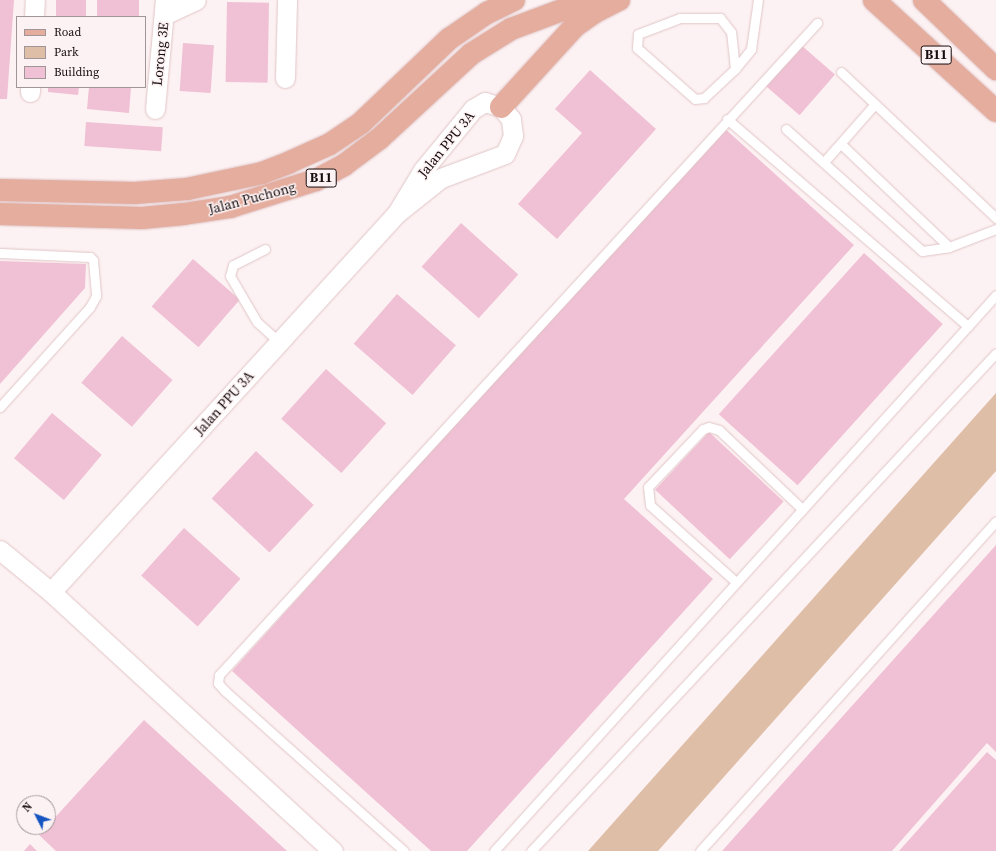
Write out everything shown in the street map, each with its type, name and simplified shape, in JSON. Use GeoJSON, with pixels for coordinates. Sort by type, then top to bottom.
{"type":"FeatureCollection","features":[{"type":"Feature","properties":{"kind":"main road","name":"Jalan Puchong"},"geometry":{"type":"LineString","coordinates":[[0,190],[136,193],[187,189],[283,165],[330,144],[362,123],[449,39],[487,13],[514,0]]}},
{"type":"Feature","properties":{"kind":"main road","name":"Jalan Puchong"},"geometry":{"type":"LineString","coordinates":[[0,214],[142,218],[184,214],[230,207],[316,180],[344,165],[379,139],[471,54],[511,29],[589,0]]}},
{"type":"Feature","properties":{"kind":"main road"},"geometry":{"type":"LineString","coordinates":[[501,107],[575,26],[619,0]]}},
{"type":"Feature","properties":{"kind":"main road","name":"B11"},"geometry":{"type":"LineString","coordinates":[[874,0],[996,111]]}},
{"type":"Feature","properties":{"kind":"main road","name":"B11"},"geometry":{"type":"LineString","coordinates":[[924,0],[996,69]]}},
{"type":"Feature","properties":{"kind":"street"},"geometry":{"type":"LineString","coordinates":[[34,16],[35,0]]}},
{"type":"Feature","properties":{"kind":"street"},"geometry":{"type":"LineString","coordinates":[[165,8],[196,0]]}},
{"type":"Feature","properties":{"kind":"street"},"geometry":{"type":"LineString","coordinates":[[284,78],[287,0]]}},
{"type":"Feature","properties":{"kind":"street","name":"Lorong 3E"},"geometry":{"type":"LineString","coordinates":[[155,109],[165,8]]}},
{"type":"Feature","properties":{"kind":"street","name":"Jalan PPU 3A"},"geometry":{"type":"LineString","coordinates":[[51,592],[397,213],[441,178],[505,154],[513,136],[511,119],[501,107],[485,102],[473,109],[423,170],[397,213]]}},
{"type":"Feature","properties":{"kind":"street"},"geometry":{"type":"LineString","coordinates":[[0,550],[51,592],[333,851]]}},
{"type":"Feature","properties":{"kind":"lane"},"geometry":{"type":"LineString","coordinates":[[735,69],[731,32],[720,18],[680,18],[638,34],[637,48],[695,99],[704,98],[735,69],[751,49],[758,0]]}},
{"type":"Feature","properties":{"kind":"lane"},"geometry":{"type":"LineString","coordinates":[[404,851],[224,690],[218,683],[219,675],[726,119],[818,23]]}},
{"type":"Feature","properties":{"kind":"lane"},"geometry":{"type":"LineString","coordinates":[[841,72],[996,218]]}},
{"type":"Feature","properties":{"kind":"lane"},"geometry":{"type":"LineString","coordinates":[[824,162],[875,104]]}},
{"type":"Feature","properties":{"kind":"lane"},"geometry":{"type":"LineString","coordinates":[[726,119],[968,326]]}},
{"type":"Feature","properties":{"kind":"lane"},"geometry":{"type":"LineString","coordinates":[[786,129],[922,251],[949,247],[996,229]]}},
{"type":"Feature","properties":{"kind":"lane"},"geometry":{"type":"LineString","coordinates":[[841,144],[949,247]]}},
{"type":"Feature","properties":{"kind":"lane"},"geometry":{"type":"LineString","coordinates":[[265,249],[233,266],[230,276],[257,322],[279,342]]}},
{"type":"Feature","properties":{"kind":"lane"},"geometry":{"type":"LineString","coordinates":[[0,253],[90,257],[93,260],[96,296],[90,307],[0,407]]}},
{"type":"Feature","properties":{"kind":"lane"},"geometry":{"type":"LineString","coordinates":[[494,851],[996,295]]}},
{"type":"Feature","properties":{"kind":"lane"},"geometry":{"type":"LineString","coordinates":[[531,851],[996,353]]}},
{"type":"Feature","properties":{"kind":"lane"},"geometry":{"type":"LineString","coordinates":[[736,582],[650,505],[648,487],[703,429],[709,428],[719,430],[802,509]]}},
{"type":"Feature","properties":{"kind":"lane"},"geometry":{"type":"LineString","coordinates":[[700,851],[996,521]]}},
{"type":"Feature","properties":{"kind":"green space"},"geometry":{"type":"Polygon","coordinates":[[[996,393],[996,471],[658,851],[588,851],[996,393]]]}},
{"type":"Feature","properties":{"kind":"building"},"geometry":{"type":"Polygon","coordinates":[[[0,0],[14,0],[7,99],[0,99],[0,0]]]}},
{"type":"Feature","properties":{"kind":"building"},"geometry":{"type":"Polygon","coordinates":[[[56,0],[86,0],[86,16],[56,16],[56,0]]]}},
{"type":"Feature","properties":{"kind":"building"},"geometry":{"type":"Polygon","coordinates":[[[97,0],[139,0],[139,16],[97,16],[97,0]]]}},
{"type":"Feature","properties":{"kind":"building"},"geometry":{"type":"Polygon","coordinates":[[[227,2],[269,3],[268,83],[226,82],[227,2]]]}},
{"type":"Feature","properties":{"kind":"building"},"geometry":{"type":"Polygon","coordinates":[[[183,43],[214,45],[211,93],[180,91],[183,43]]]}},
{"type":"Feature","properties":{"kind":"building"},"geometry":{"type":"Polygon","coordinates":[[[801,45],[835,75],[800,115],[766,86],[801,45]]]}},
{"type":"Feature","properties":{"kind":"building"},"geometry":{"type":"Polygon","coordinates":[[[590,70],[656,129],[557,239],[518,204],[582,133],[555,109],[590,70]]]}},
{"type":"Feature","properties":{"kind":"building"},"geometry":{"type":"Polygon","coordinates":[[[48,88],[79,88],[78,95],[48,92],[48,88]]]}},
{"type":"Feature","properties":{"kind":"building"},"geometry":{"type":"Polygon","coordinates":[[[89,88],[131,88],[129,113],[87,109],[89,88]]]}},
{"type":"Feature","properties":{"kind":"building"},"geometry":{"type":"Polygon","coordinates":[[[86,122],[163,127],[161,151],[84,146],[86,122]]]}},
{"type":"Feature","properties":{"kind":"building"},"geometry":{"type":"Polygon","coordinates":[[[723,127],[854,245],[624,499],[713,579],[467,851],[431,851],[232,671],[723,127]]]}},
{"type":"Feature","properties":{"kind":"building"},"geometry":{"type":"Polygon","coordinates":[[[461,223],[518,275],[479,318],[422,267],[461,223]]]}},
{"type":"Feature","properties":{"kind":"building"},"geometry":{"type":"Polygon","coordinates":[[[864,253],[943,324],[798,485],[719,414],[864,253]]]}},
{"type":"Feature","properties":{"kind":"building"},"geometry":{"type":"Polygon","coordinates":[[[193,259],[240,300],[198,347],[152,307],[193,259]]]}},
{"type":"Feature","properties":{"kind":"building"},"geometry":{"type":"Polygon","coordinates":[[[0,261],[86,264],[85,288],[0,384],[0,261]]]}},
{"type":"Feature","properties":{"kind":"building"},"geometry":{"type":"Polygon","coordinates":[[[397,294],[456,345],[413,395],[354,344],[397,294]]]}},
{"type":"Feature","properties":{"kind":"building"},"geometry":{"type":"Polygon","coordinates":[[[122,336],[173,380],[132,427],[81,383],[122,336]]]}},
{"type":"Feature","properties":{"kind":"building"},"geometry":{"type":"Polygon","coordinates":[[[326,369],[386,423],[341,473],[281,419],[326,369]]]}},
{"type":"Feature","properties":{"kind":"building"},"geometry":{"type":"Polygon","coordinates":[[[52,413],[102,455],[64,500],[14,458],[52,413]]]}},
{"type":"Feature","properties":{"kind":"building"},"geometry":{"type":"Polygon","coordinates":[[[709,432],[784,502],[730,559],[655,490],[709,432]]]}},
{"type":"Feature","properties":{"kind":"building"},"geometry":{"type":"Polygon","coordinates":[[[256,451],[314,505],[269,552],[212,499],[256,451]]]}},
{"type":"Feature","properties":{"kind":"building"},"geometry":{"type":"Polygon","coordinates":[[[184,528],[240,579],[198,626],[141,576],[184,528]]]}},
{"type":"Feature","properties":{"kind":"building"},"geometry":{"type":"Polygon","coordinates":[[[996,545],[996,752],[987,743],[892,851],[722,851],[996,545]]]}},
{"type":"Feature","properties":{"kind":"building"},"geometry":{"type":"Polygon","coordinates":[[[144,720],[287,851],[56,851],[39,835],[56,835],[56,816],[144,720]]]}},
{"type":"Feature","properties":{"kind":"building"},"geometry":{"type":"Polygon","coordinates":[[[987,752],[996,760],[996,851],[899,851],[987,752]]]}},
{"type":"Feature","properties":{"kind":"building"},"geometry":{"type":"Polygon","coordinates":[[[30,844],[37,851],[24,851],[30,844]]]}}]}
